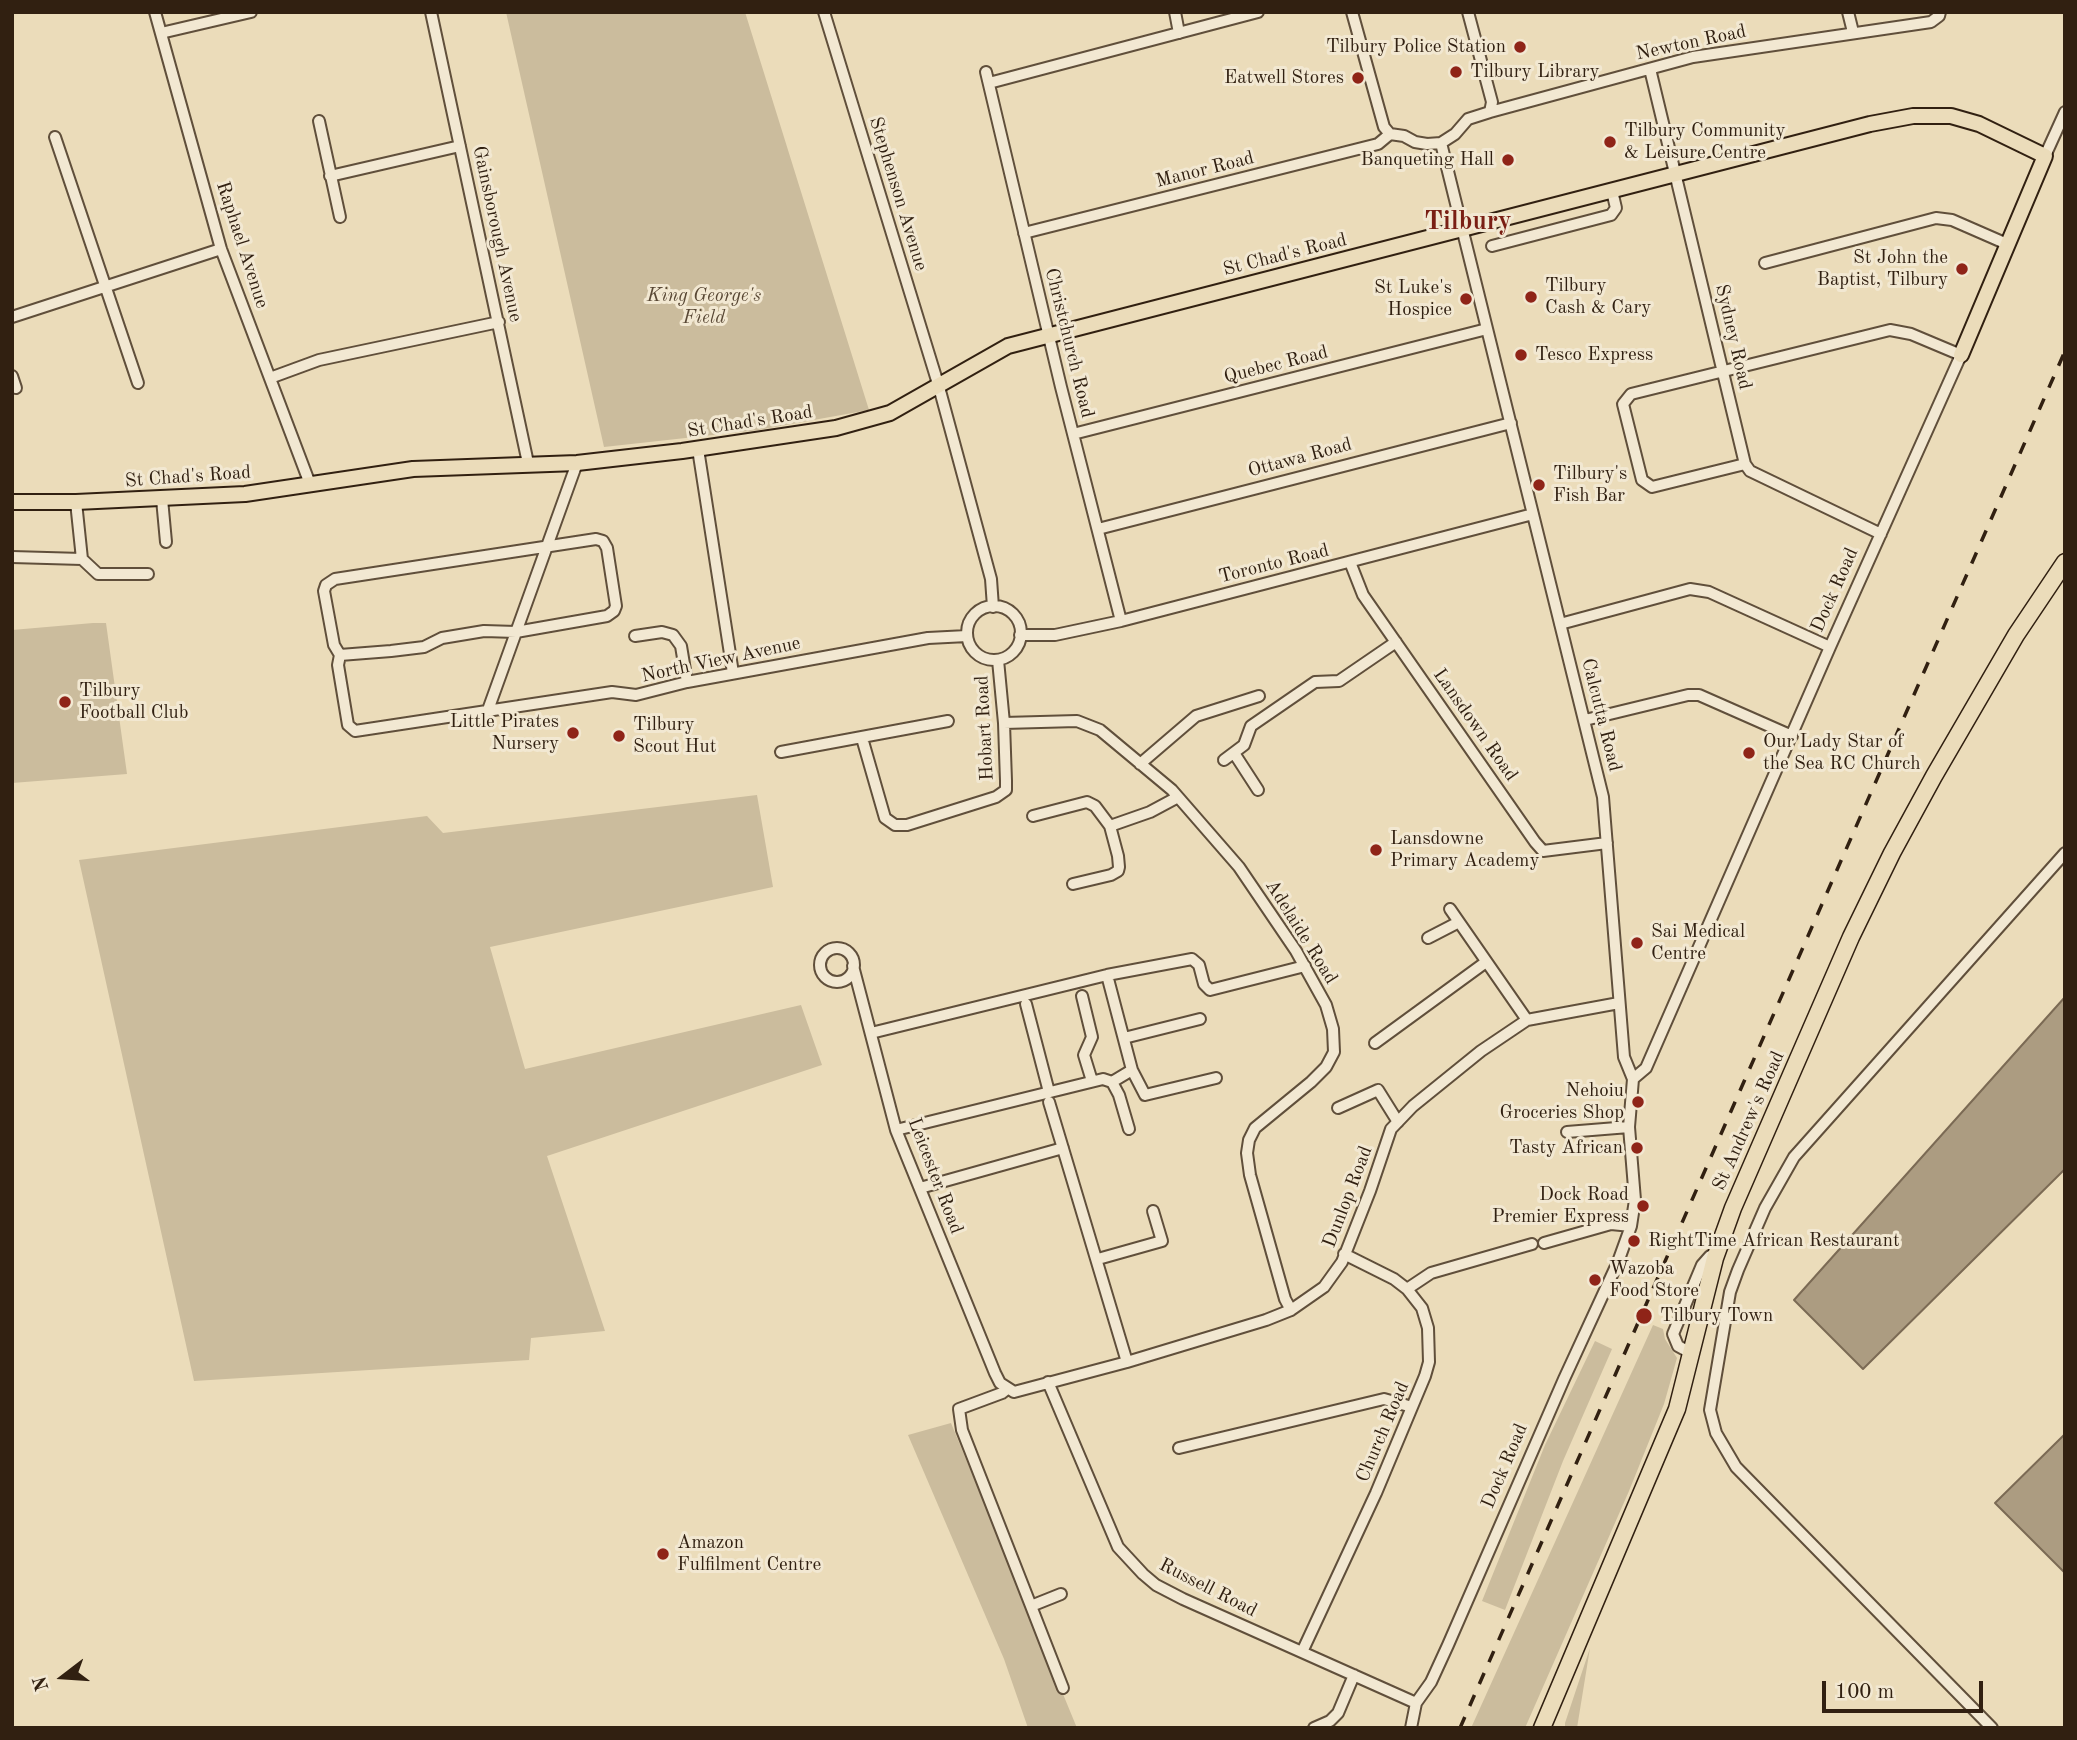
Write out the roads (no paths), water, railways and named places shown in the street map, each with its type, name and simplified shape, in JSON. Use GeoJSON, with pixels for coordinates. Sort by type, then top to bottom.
{"type":"FeatureCollection","features":[{"type":"Feature","properties":{"kind":"highway","name":"St Andrew's Road"},"geometry":{"type":"LineString","coordinates":[[1542,1728],[1677,1409],[1716,1258],[1733,1208],[1846,950],[1892,853],[2016,635],[2065,562]]}},
{"type":"Feature","properties":{"kind":"main road","name":"St Chad's Road"},"geometry":{"type":"LineString","coordinates":[[12,502],[76,502],[245,494],[414,468],[577,463],[698,449],[862,423],[890,413],[1008,346],[1870,124],[1913,116],[1951,116],[1979,124],[2045,156]]}},
{"type":"Feature","properties":{"kind":"main road","name":"Dock Road"},"geometry":{"type":"LineString","coordinates":[[1961,355],[2045,156]]}},
{"type":"Feature","properties":{"kind":"street","name":"Raphael Avenue"},"geometry":{"type":"LineString","coordinates":[[155,12],[221,249],[310,484]]}},
{"type":"Feature","properties":{"kind":"street"},"geometry":{"type":"LineString","coordinates":[[161,33],[251,12]]}},
{"type":"Feature","properties":{"kind":"street","name":"Gainsborough Avenue"},"geometry":{"type":"LineString","coordinates":[[432,12],[528,463]]}},
{"type":"Feature","properties":{"kind":"street","name":"Stephenson Avenue"},"geometry":{"type":"LineString","coordinates":[[824,12],[939,387],[991,579],[993,607]]}},
{"type":"Feature","properties":{"kind":"street"},"geometry":{"type":"LineString","coordinates":[[1174,12],[1179,33],[1258,12]]}},
{"type":"Feature","properties":{"kind":"street"},"geometry":{"type":"LineString","coordinates":[[1352,12],[1384,127],[1391,134],[1404,136],[1415,142],[1441,143],[1462,230]]}},
{"type":"Feature","properties":{"kind":"street"},"geometry":{"type":"LineString","coordinates":[[1468,12],[1492,102],[1490,112]]}},
{"type":"Feature","properties":{"kind":"street"},"geometry":{"type":"LineString","coordinates":[[1848,12],[1853,32]]}},
{"type":"Feature","properties":{"kind":"street","name":"Newton Road"},"geometry":{"type":"LineString","coordinates":[[1441,143],[1455,134],[1468,119],[1693,57],[1931,22],[1940,12]]}},
{"type":"Feature","properties":{"kind":"street","name":"Christchurch Road"},"geometry":{"type":"LineString","coordinates":[[1121,621],[987,77],[1179,33]]}},
{"type":"Feature","properties":{"kind":"street","name":"Sydney Road"},"geometry":{"type":"LineString","coordinates":[[1650,69],[1745,464]]}},
{"type":"Feature","properties":{"kind":"street","name":"Dock Road"},"geometry":{"type":"LineString","coordinates":[[2045,156],[2065,111]]}},
{"type":"Feature","properties":{"kind":"street"},"geometry":{"type":"LineString","coordinates":[[319,121],[340,217]]}},
{"type":"Feature","properties":{"kind":"street","name":"Manor Road"},"geometry":{"type":"LineString","coordinates":[[1024,233],[1378,144],[1391,134]]}},
{"type":"Feature","properties":{"kind":"street"},"geometry":{"type":"LineString","coordinates":[[55,137],[138,383]]}},
{"type":"Feature","properties":{"kind":"street"},"geometry":{"type":"LineString","coordinates":[[330,176],[460,146]]}},
{"type":"Feature","properties":{"kind":"street"},"geometry":{"type":"LineString","coordinates":[[1492,246],[1611,215],[1616,208],[1612,191]]}},
{"type":"Feature","properties":{"kind":"street"},"geometry":{"type":"LineString","coordinates":[[1765,263],[1936,218],[1952,220],[2007,244]]}},
{"type":"Feature","properties":{"kind":"street","name":"Calcutta Road"},"geometry":{"type":"LineString","coordinates":[[1462,230],[1603,797],[1624,1057],[1633,1079],[1629,1127],[1635,1200],[1632,1222]]}},
{"type":"Feature","properties":{"kind":"street"},"geometry":{"type":"LineString","coordinates":[[12,317],[221,249]]}},
{"type":"Feature","properties":{"kind":"street"},"geometry":{"type":"LineString","coordinates":[[270,379],[319,360],[499,322]]}},
{"type":"Feature","properties":{"kind":"street","name":"Quebec Road"},"geometry":{"type":"LineString","coordinates":[[1073,434],[1487,329]]}},
{"type":"Feature","properties":{"kind":"street"},"geometry":{"type":"LineString","coordinates":[[1881,534],[1750,471],[1745,464],[1652,488],[1642,480],[1622,404],[1631,394],[1890,330],[1911,334],[1961,355]]}},
{"type":"Feature","properties":{"kind":"street","name":"Dock Road"},"geometry":{"type":"LineString","coordinates":[[1633,1079],[1646,1068],[1830,646],[1961,355]]}},
{"type":"Feature","properties":{"kind":"street"},"geometry":{"type":"LineString","coordinates":[[12,376],[16,388]]}},
{"type":"Feature","properties":{"kind":"street","name":"Ottawa Road"},"geometry":{"type":"LineString","coordinates":[[1098,529],[1511,423]]}},
{"type":"Feature","properties":{"kind":"street"},"geometry":{"type":"LineString","coordinates":[[698,449],[733,673]]}},
{"type":"Feature","properties":{"kind":"street"},"geometry":{"type":"LineString","coordinates":[[488,710],[549,547],[577,463]]}},
{"type":"Feature","properties":{"kind":"street"},"geometry":{"type":"LineString","coordinates":[[162,499],[166,542]]}},
{"type":"Feature","properties":{"kind":"street"},"geometry":{"type":"LineString","coordinates":[[76,502],[82,559],[98,575],[148,574]]}},
{"type":"Feature","properties":{"kind":"street","name":"Toronto Road"},"geometry":{"type":"LineString","coordinates":[[1020,635],[1055,635],[1121,621],[1533,514]]}},
{"type":"Feature","properties":{"kind":"street"},"geometry":{"type":"LineString","coordinates":[[340,655],[424,647],[442,638],[484,631],[516,632],[607,616],[614,611],[607,548],[603,541],[596,539],[549,547]]}},
{"type":"Feature","properties":{"kind":"street","name":"North View Avenue"},"geometry":{"type":"LineString","coordinates":[[549,547],[330,581],[324,591],[334,645],[340,655],[338,665],[348,725],[355,731],[612,692],[636,695],[733,673],[928,638],[967,636]]}},
{"type":"Feature","properties":{"kind":"street"},"geometry":{"type":"LineString","coordinates":[[12,556],[82,559]]}},
{"type":"Feature","properties":{"kind":"street","name":"Lansdown Road"},"geometry":{"type":"LineString","coordinates":[[1350,562],[1363,595],[1543,851],[1607,843]]}},
{"type":"Feature","properties":{"kind":"street"},"geometry":{"type":"LineString","coordinates":[[1560,624],[1690,589],[1709,592],[1830,646]]}},
{"type":"Feature","properties":{"kind":"street"},"geometry":{"type":"LineString","coordinates":[[993,607],[1008,611],[1015,617],[1020,635],[1014,651],[998,660],[984,658],[976,653],[967,636],[972,617],[993,607]]}},
{"type":"Feature","properties":{"kind":"street"},"geometry":{"type":"LineString","coordinates":[[635,636],[662,632],[673,635],[681,646],[687,682]]}},
{"type":"Feature","properties":{"kind":"street"},"geometry":{"type":"LineString","coordinates":[[1224,760],[1244,745],[1251,726],[1315,682],[1339,681],[1396,642]]}},
{"type":"Feature","properties":{"kind":"street","name":"Hobart Road"},"geometry":{"type":"LineString","coordinates":[[862,738],[885,818],[895,825],[907,825],[996,797],[1006,790],[1004,723],[998,660]]}},
{"type":"Feature","properties":{"kind":"street"},"geometry":{"type":"LineString","coordinates":[[1585,720],[1688,695],[1699,695],[1792,736]]}},
{"type":"Feature","properties":{"kind":"street"},"geometry":{"type":"LineString","coordinates":[[1140,764],[1196,716],[1259,696]]}},
{"type":"Feature","properties":{"kind":"street","name":"Hobart Road"},"geometry":{"type":"LineString","coordinates":[[781,752],[948,721]]}},
{"type":"Feature","properties":{"kind":"street","name":"Adelaide Road"},"geometry":{"type":"LineString","coordinates":[[1004,723],[1077,721],[1100,730],[1178,797],[1239,867],[1305,966],[1326,1004],[1333,1030],[1334,1052],[1326,1067],[1311,1082],[1255,1128],[1247,1153],[1250,1175],[1285,1299],[1291,1310]]}},
{"type":"Feature","properties":{"kind":"street"},"geometry":{"type":"LineString","coordinates":[[1234,753],[1258,790]]}},
{"type":"Feature","properties":{"kind":"street"},"geometry":{"type":"LineString","coordinates":[[1110,826],[1150,813],[1178,797]]}},
{"type":"Feature","properties":{"kind":"street"},"geometry":{"type":"LineString","coordinates":[[1033,816],[1087,802],[1095,806],[1110,826],[1118,856],[1118,871],[1073,884]]}},
{"type":"Feature","properties":{"kind":"street"},"geometry":{"type":"LineString","coordinates":[[1992,1728],[1736,1467],[1716,1433],[1710,1410],[1726,1314],[1738,1270],[1765,1208],[1794,1157],[2065,853]]}},
{"type":"Feature","properties":{"kind":"street"},"geometry":{"type":"LineString","coordinates":[[1450,909],[1527,1020]]}},
{"type":"Feature","properties":{"kind":"street"},"geometry":{"type":"LineString","coordinates":[[1428,938],[1459,922]]}},
{"type":"Feature","properties":{"kind":"street"},"geometry":{"type":"LineString","coordinates":[[871,1033],[1107,975],[1192,959],[1199,965],[1204,984],[1210,990],[1305,966]]}},
{"type":"Feature","properties":{"kind":"street"},"geometry":{"type":"LineString","coordinates":[[1375,1043],[1486,961]]}},
{"type":"Feature","properties":{"kind":"street","name":"Leicester Road"},"geometry":{"type":"LineString","coordinates":[[853,966],[896,1130],[995,1373],[1007,1389]]}},
{"type":"Feature","properties":{"kind":"street"},"geometry":{"type":"LineString","coordinates":[[1107,975],[1132,1070],[1145,1095],[1216,1078]]}},
{"type":"Feature","properties":{"kind":"street"},"geometry":{"type":"LineString","coordinates":[[1082,996],[1092,1037],[1084,1055],[1093,1081]]}},
{"type":"Feature","properties":{"kind":"street","name":"Dunlop Road"},"geometry":{"type":"LineString","coordinates":[[1031,1606],[962,1430],[959,1409],[1007,1389],[1022,1391],[1127,1362],[1291,1310],[1324,1287],[1342,1262],[1391,1129],[1413,1106],[1481,1051],[1527,1020],[1619,1003]]}},
{"type":"Feature","properties":{"kind":"street"},"geometry":{"type":"LineString","coordinates":[[1026,1004],[1063,1148],[1127,1362]]}},
{"type":"Feature","properties":{"kind":"street"},"geometry":{"type":"LineString","coordinates":[[1124,1038],[1200,1019]]}},
{"type":"Feature","properties":{"kind":"street"},"geometry":{"type":"LineString","coordinates":[[1112,1082],[1132,1070]]}},
{"type":"Feature","properties":{"kind":"street"},"geometry":{"type":"LineString","coordinates":[[896,1130],[1049,1097],[1103,1079],[1112,1082],[1119,1095],[1129,1129]]}},
{"type":"Feature","properties":{"kind":"street"},"geometry":{"type":"LineString","coordinates":[[1338,1108],[1378,1090],[1398,1122]]}},
{"type":"Feature","properties":{"kind":"street"},"geometry":{"type":"LineString","coordinates":[[1567,1132],[1629,1127]]}},
{"type":"Feature","properties":{"kind":"street"},"geometry":{"type":"LineString","coordinates":[[920,1188],[1063,1148]]}},
{"type":"Feature","properties":{"kind":"street"},"geometry":{"type":"LineString","coordinates":[[1098,1259],[1162,1241],[1153,1211]]}},
{"type":"Feature","properties":{"kind":"street"},"geometry":{"type":"LineString","coordinates":[[1407,1289],[1431,1273],[1611,1224],[1632,1222]]}},
{"type":"Feature","properties":{"kind":"street","name":"Dock Road"},"geometry":{"type":"LineString","coordinates":[[1411,1728],[1416,1703],[1431,1682],[1632,1222]]}},
{"type":"Feature","properties":{"kind":"street","name":"Church Road"},"geometry":{"type":"LineString","coordinates":[[1302,1652],[1376,1493],[1425,1376],[1431,1345],[1422,1308],[1407,1289],[1394,1279],[1344,1254]]}},
{"type":"Feature","properties":{"kind":"street"},"geometry":{"type":"LineString","coordinates":[[1691,1353],[1678,1346],[1673,1334],[1702,1265],[1710,1256],[1716,1258]]}},
{"type":"Feature","properties":{"kind":"street","name":"Russell Road"},"geometry":{"type":"LineString","coordinates":[[1048,1382],[1118,1547],[1156,1585],[1242,1627],[1416,1703]]}},
{"type":"Feature","properties":{"kind":"street"},"geometry":{"type":"LineString","coordinates":[[1180,1448],[1384,1399],[1412,1407]]}},
{"type":"Feature","properties":{"kind":"street"},"geometry":{"type":"LineString","coordinates":[[1061,1594],[1031,1606],[1063,1688]]}},
{"type":"Feature","properties":{"kind":"street"},"geometry":{"type":"LineString","coordinates":[[1314,1728],[1331,1721],[1338,1713],[1354,1675]]}},
{"type":"Feature","properties":{"kind":"railway"},"geometry":{"type":"LineString","coordinates":[[1460,1728],[2065,351]]}},
{"type":"Feature","properties":{"kind":"place","name":"Tilbury Police Station"},"geometry":{"type":"Point","coordinates":[1520,47]}},
{"type":"Feature","properties":{"kind":"place","name":"Tilbury Library"},"geometry":{"type":"Point","coordinates":[1456,72]}},
{"type":"Feature","properties":{"kind":"place","name":"Eatwell Stores"},"geometry":{"type":"Point","coordinates":[1358,78]}},
{"type":"Feature","properties":{"kind":"place","name":"Tilbury Community & Leisure Centre"},"geometry":{"type":"Point","coordinates":[1610,142]}},
{"type":"Feature","properties":{"kind":"place","name":"Banqueting Hall"},"geometry":{"type":"Point","coordinates":[1508,160]}},
{"type":"Feature","properties":{"kind":"place","name":"St John the Baptist, Tilbury"},"geometry":{"type":"Point","coordinates":[1962,269]}},
{"type":"Feature","properties":{"kind":"place","name":"Tilbury Cash & Cary"},"geometry":{"type":"Point","coordinates":[1531,297]}},
{"type":"Feature","properties":{"kind":"place","name":"St Luke's Hospice"},"geometry":{"type":"Point","coordinates":[1466,299]}},
{"type":"Feature","properties":{"kind":"place","name":"Tesco Express"},"geometry":{"type":"Point","coordinates":[1521,355]}},
{"type":"Feature","properties":{"kind":"place","name":"Tilbury's Fish Bar"},"geometry":{"type":"Point","coordinates":[1539,485]}},
{"type":"Feature","properties":{"kind":"place","name":"Tilbury Football Club"},"geometry":{"type":"Point","coordinates":[65,702]}},
{"type":"Feature","properties":{"kind":"place","name":"Little Pirates Nursery"},"geometry":{"type":"Point","coordinates":[573,733]}},
{"type":"Feature","properties":{"kind":"place","name":"Tilbury Scout Hut"},"geometry":{"type":"Point","coordinates":[619,736]}},
{"type":"Feature","properties":{"kind":"place","name":"Our Lady Star of the Sea RC Church"},"geometry":{"type":"Point","coordinates":[1749,753]}},
{"type":"Feature","properties":{"kind":"place","name":"Lansdowne Primary Academy"},"geometry":{"type":"Point","coordinates":[1376,850]}},
{"type":"Feature","properties":{"kind":"place","name":"Sai Medical Centre"},"geometry":{"type":"Point","coordinates":[1637,943]}},
{"type":"Feature","properties":{"kind":"place","name":"Nehoiu Groceries Shop"},"geometry":{"type":"Point","coordinates":[1638,1102]}},
{"type":"Feature","properties":{"kind":"place","name":"Tasty African"},"geometry":{"type":"Point","coordinates":[1637,1148]}},
{"type":"Feature","properties":{"kind":"place","name":"Dock Road Premier Express"},"geometry":{"type":"Point","coordinates":[1643,1206]}},
{"type":"Feature","properties":{"kind":"place","name":"RightTime African Restaurant"},"geometry":{"type":"Point","coordinates":[1634,1241]}},
{"type":"Feature","properties":{"kind":"place","name":"Wazoba Food Store"},"geometry":{"type":"Point","coordinates":[1595,1280]}},
{"type":"Feature","properties":{"kind":"place","name":"Tilbury Town"},"geometry":{"type":"Point","coordinates":[1644,1316]}},
{"type":"Feature","properties":{"kind":"place","name":"Amazon Fulfilment Centre"},"geometry":{"type":"Point","coordinates":[663,1554]}},
{"type":"Feature","properties":{"kind":"district","name":"Tilbury"},"geometry":{"type":"Point","coordinates":[1468,222]}},
{"type":"Feature","properties":{"kind":"park label","name":"King George's Field"},"geometry":{"type":"Point","coordinates":[704,307]}}]}
